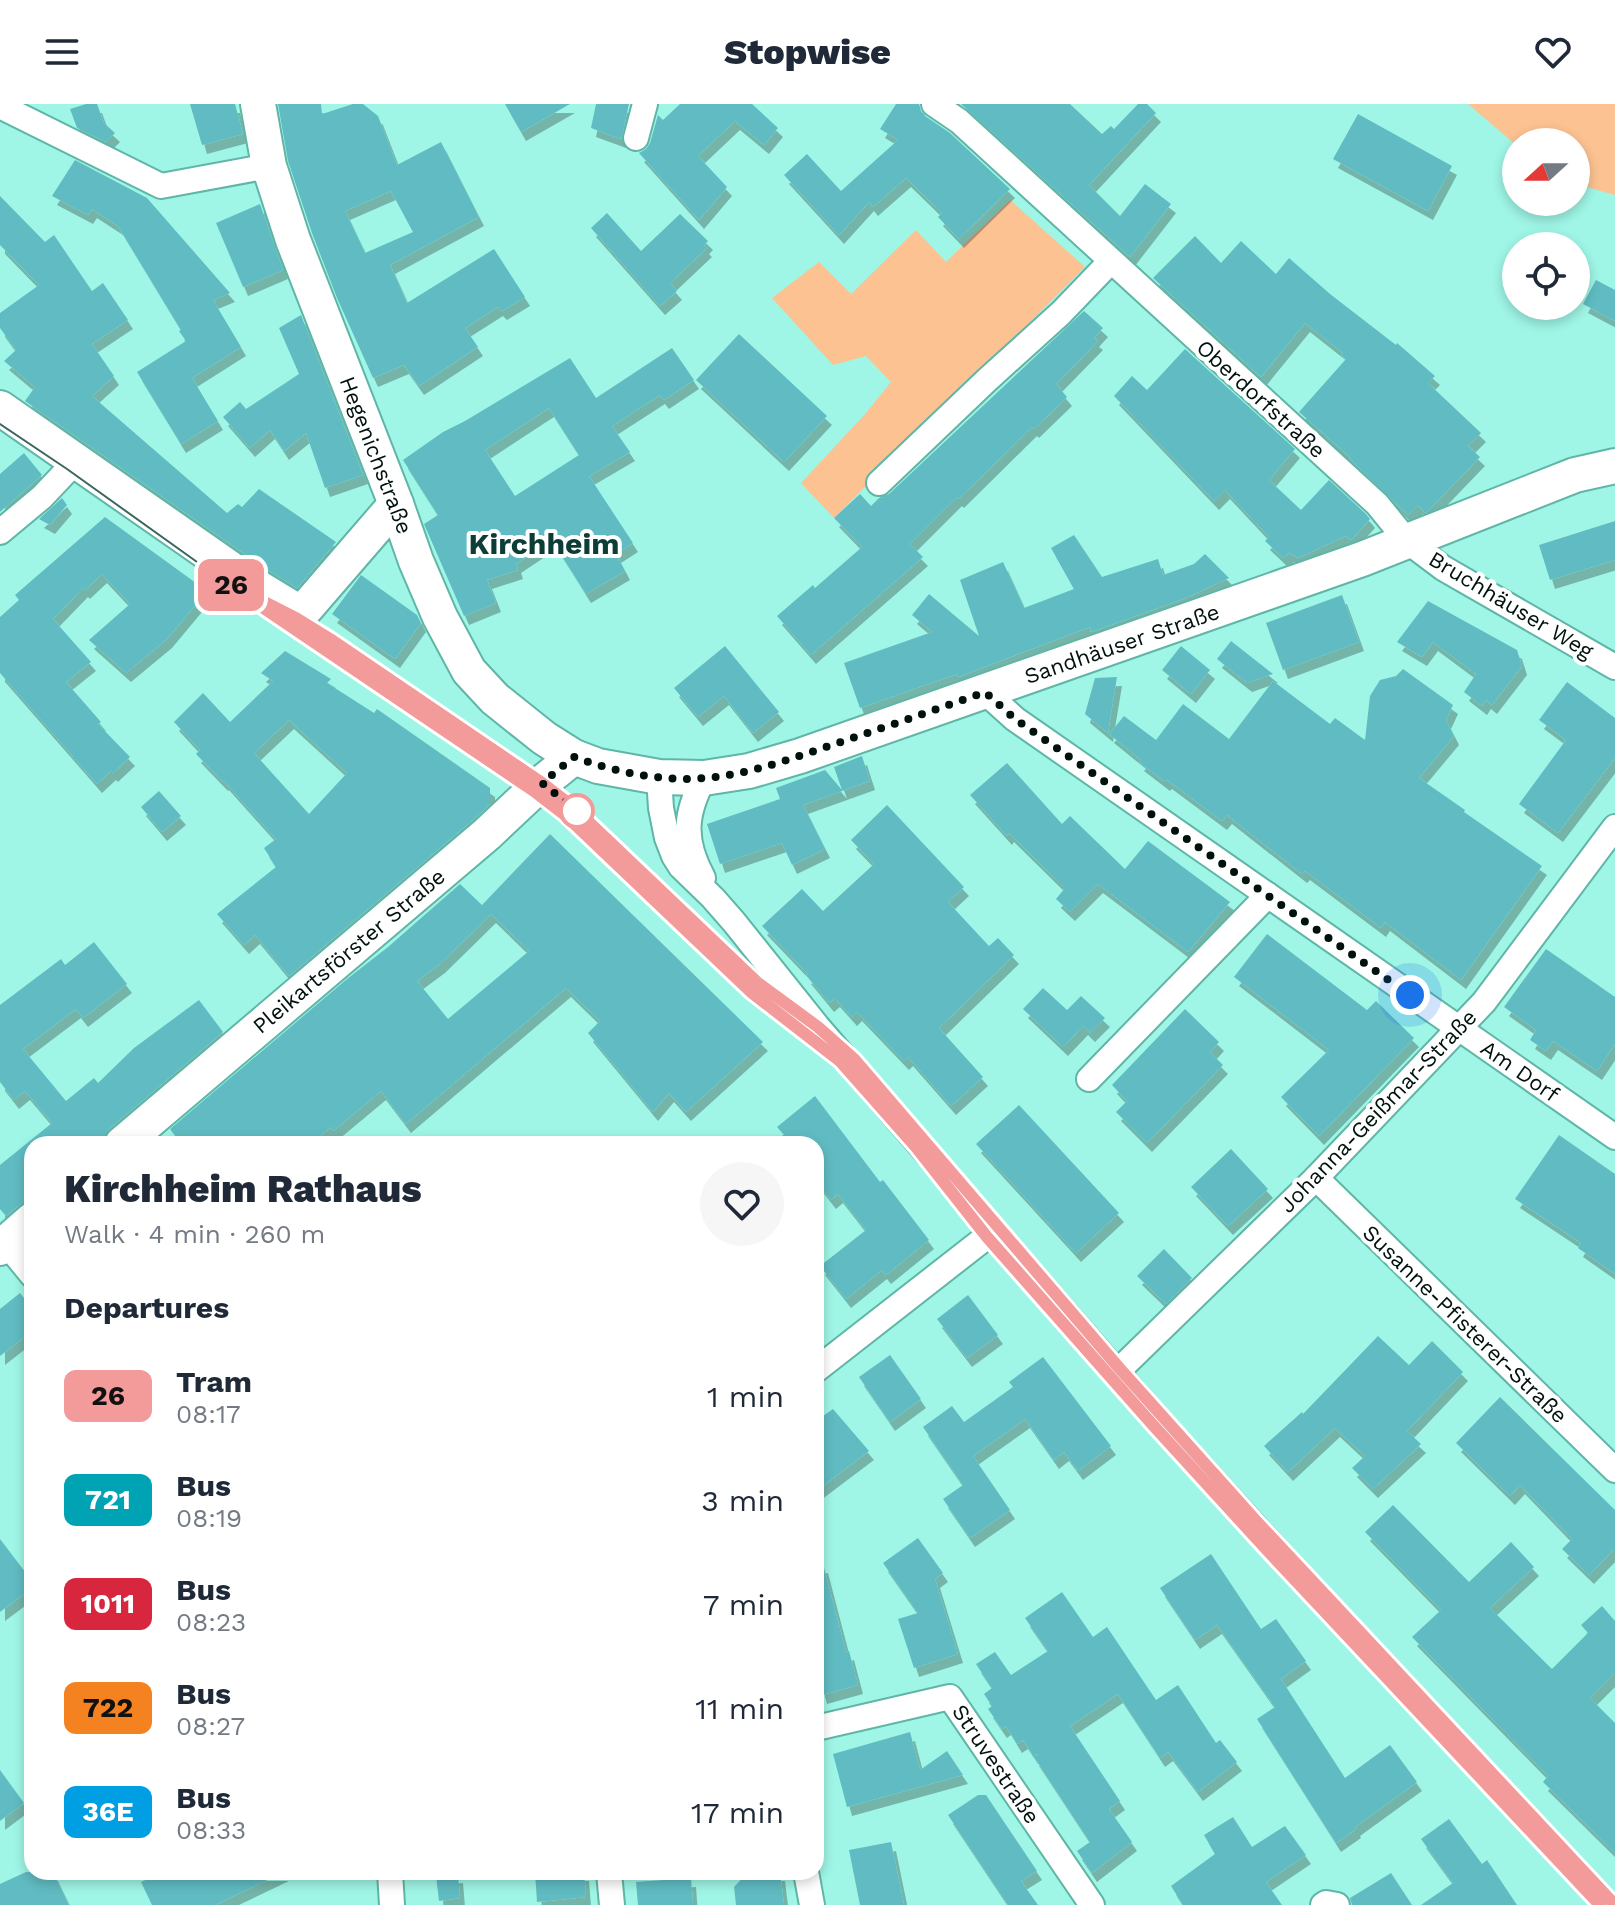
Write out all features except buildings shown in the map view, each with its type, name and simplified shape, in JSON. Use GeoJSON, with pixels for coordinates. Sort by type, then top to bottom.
{"type":"FeatureCollection","features":[{"type":"Feature","properties":{"kind":"street","name":"Hegenichstraße"},"geometry":{"type":"LineString","coordinates":[[258,104],[269,166],[293,240],[440,617],[469,671],[495,699],[518,719],[574,757]]}},
{"type":"Feature","properties":{"kind":"street"},"geometry":{"type":"LineString","coordinates":[[636,138],[645,104]]}},
{"type":"Feature","properties":{"kind":"street","name":"Oberdorfstraße"},"geometry":{"type":"LineString","coordinates":[[934,104],[959,121],[1377,504],[1407,541]]}},
{"type":"Feature","properties":{"kind":"street"},"geometry":{"type":"LineString","coordinates":[[0,106],[161,186],[269,166]]}},
{"type":"Feature","properties":{"kind":"street"},"geometry":{"type":"LineString","coordinates":[[879,483],[987,380],[1117,267]]}},
{"type":"Feature","properties":{"kind":"street"},"geometry":{"type":"LineString","coordinates":[[0,408],[254,585],[300,613],[396,504]]}},
{"type":"Feature","properties":{"kind":"street"},"geometry":{"type":"LineString","coordinates":[[0,532],[42,497],[77,460]]}},
{"type":"Feature","properties":{"kind":"street","name":"Sandhäuser Straße"},"geometry":{"type":"LineString","coordinates":[[574,757],[609,769],[659,777],[704,778],[749,771],[985,692],[1407,541],[1575,475],[1615,466]]}},
{"type":"Feature","properties":{"kind":"street","name":"Bruchhäuser Weg"},"geometry":{"type":"LineString","coordinates":[[1407,541],[1443,568],[1615,667]]}},
{"type":"Feature","properties":{"kind":"street","name":"Am Dorf"},"geometry":{"type":"LineString","coordinates":[[985,692],[1015,719],[1615,1137]]}},
{"type":"Feature","properties":{"kind":"street","name":"Pleikartsförster Straße"},"geometry":{"type":"LineString","coordinates":[[131,1136],[574,757]]}},
{"type":"Feature","properties":{"kind":"street"},"geometry":{"type":"LineString","coordinates":[[659,777],[667,838],[681,867],[713,898],[818,1027],[1116,1373],[1253,1526],[1608,1905]]}},
{"type":"Feature","properties":{"kind":"street"},"geometry":{"type":"LineString","coordinates":[[704,778],[689,810],[687,833],[692,858],[713,898]]}},
{"type":"Feature","properties":{"kind":"street","name":"Johanna-Geißmar-Straße"},"geometry":{"type":"LineString","coordinates":[[1116,1373],[1316,1178],[1484,1002],[1615,827]]}},
{"type":"Feature","properties":{"kind":"street"},"geometry":{"type":"LineString","coordinates":[[1089,1079],[1268,895]]}},
{"type":"Feature","properties":{"kind":"street","name":"Susanne-Pfisterer-Straße"},"geometry":{"type":"LineString","coordinates":[[1316,1178],[1615,1470]]}},
{"type":"Feature","properties":{"kind":"street"},"geometry":{"type":"LineString","coordinates":[[24,1227],[3,1245],[24,1267]]}},
{"type":"Feature","properties":{"kind":"street"},"geometry":{"type":"LineString","coordinates":[[824,1364],[994,1231]]}},
{"type":"Feature","properties":{"kind":"street","name":"Struvestraße"},"geometry":{"type":"LineString","coordinates":[[824,1726],[950,1697],[1092,1905]]}},
{"type":"Feature","properties":{"kind":"street"},"geometry":{"type":"LineString","coordinates":[[389,1904],[390,1880]]}},
{"type":"Feature","properties":{"kind":"street"},"geometry":{"type":"LineString","coordinates":[[610,1880],[612,1905]]}},
{"type":"Feature","properties":{"kind":"street"},"geometry":{"type":"LineString","coordinates":[[807,1880],[812,1905]]}},
{"type":"Feature","properties":{"kind":"street"},"geometry":{"type":"LineString","coordinates":[[1323,1905],[1337,1905]]}},
{"type":"Feature","properties":{"kind":"shaded area"},"geometry":{"type":"Polygon","coordinates":[[[1468,104],[1615,104],[1615,195],[1590,188],[1590,128],[1502,128],[1502,133],[1468,104]]]}},
{"type":"Feature","properties":{"kind":"shaded area"},"geometry":{"type":"Polygon","coordinates":[[[1010,200],[1085,267],[834,518],[801,483],[891,382],[866,356],[833,365],[772,298],[819,262],[851,294],[916,230],[946,262],[1010,200]]]}},
{"type":"Feature","properties":{"kind":"tram line"},"geometry":{"type":"LineString","coordinates":[[0,424],[225,582],[534,791],[565,815],[751,992],[840,1061],[916,1147],[987,1237],[1152,1424],[1600,1905]]}},
{"type":"Feature","properties":{"kind":"tram line","name":"26"},"geometry":{"type":"LineString","coordinates":[[1600,1905],[1152,1424],[987,1237],[916,1147],[830,1051],[751,992],[565,815],[225,582],[330,639],[542,783],[572,806],[758,983],[839,1044],[1120,1369],[1257,1522],[1615,1905]]}},
{"type":"Feature","properties":{"kind":"tram line"},"geometry":{"type":"LineString","coordinates":[[757,982],[845,1050]]}},
{"type":"Feature","properties":{"kind":"tram line"},"geometry":{"type":"LineString","coordinates":[[934,1153],[1101,1347]]}},
{"type":"Feature","properties":{"kind":"tram line"},"geometry":{"type":"LineString","coordinates":[[1133,1383],[1234,1496]]}},
{"type":"Feature","properties":{"kind":"district","name":"Kirchheim"},"geometry":{"type":"Point","coordinates":[544,543]}},
{"type":"Feature","properties":{"kind":"route"},"geometry":{"type":"LineString","coordinates":[[577,811],[542,783],[574,757],[598,766],[659,777],[704,778],[749,771],[985,692],[1015,719],[1410,995]]}}]}
